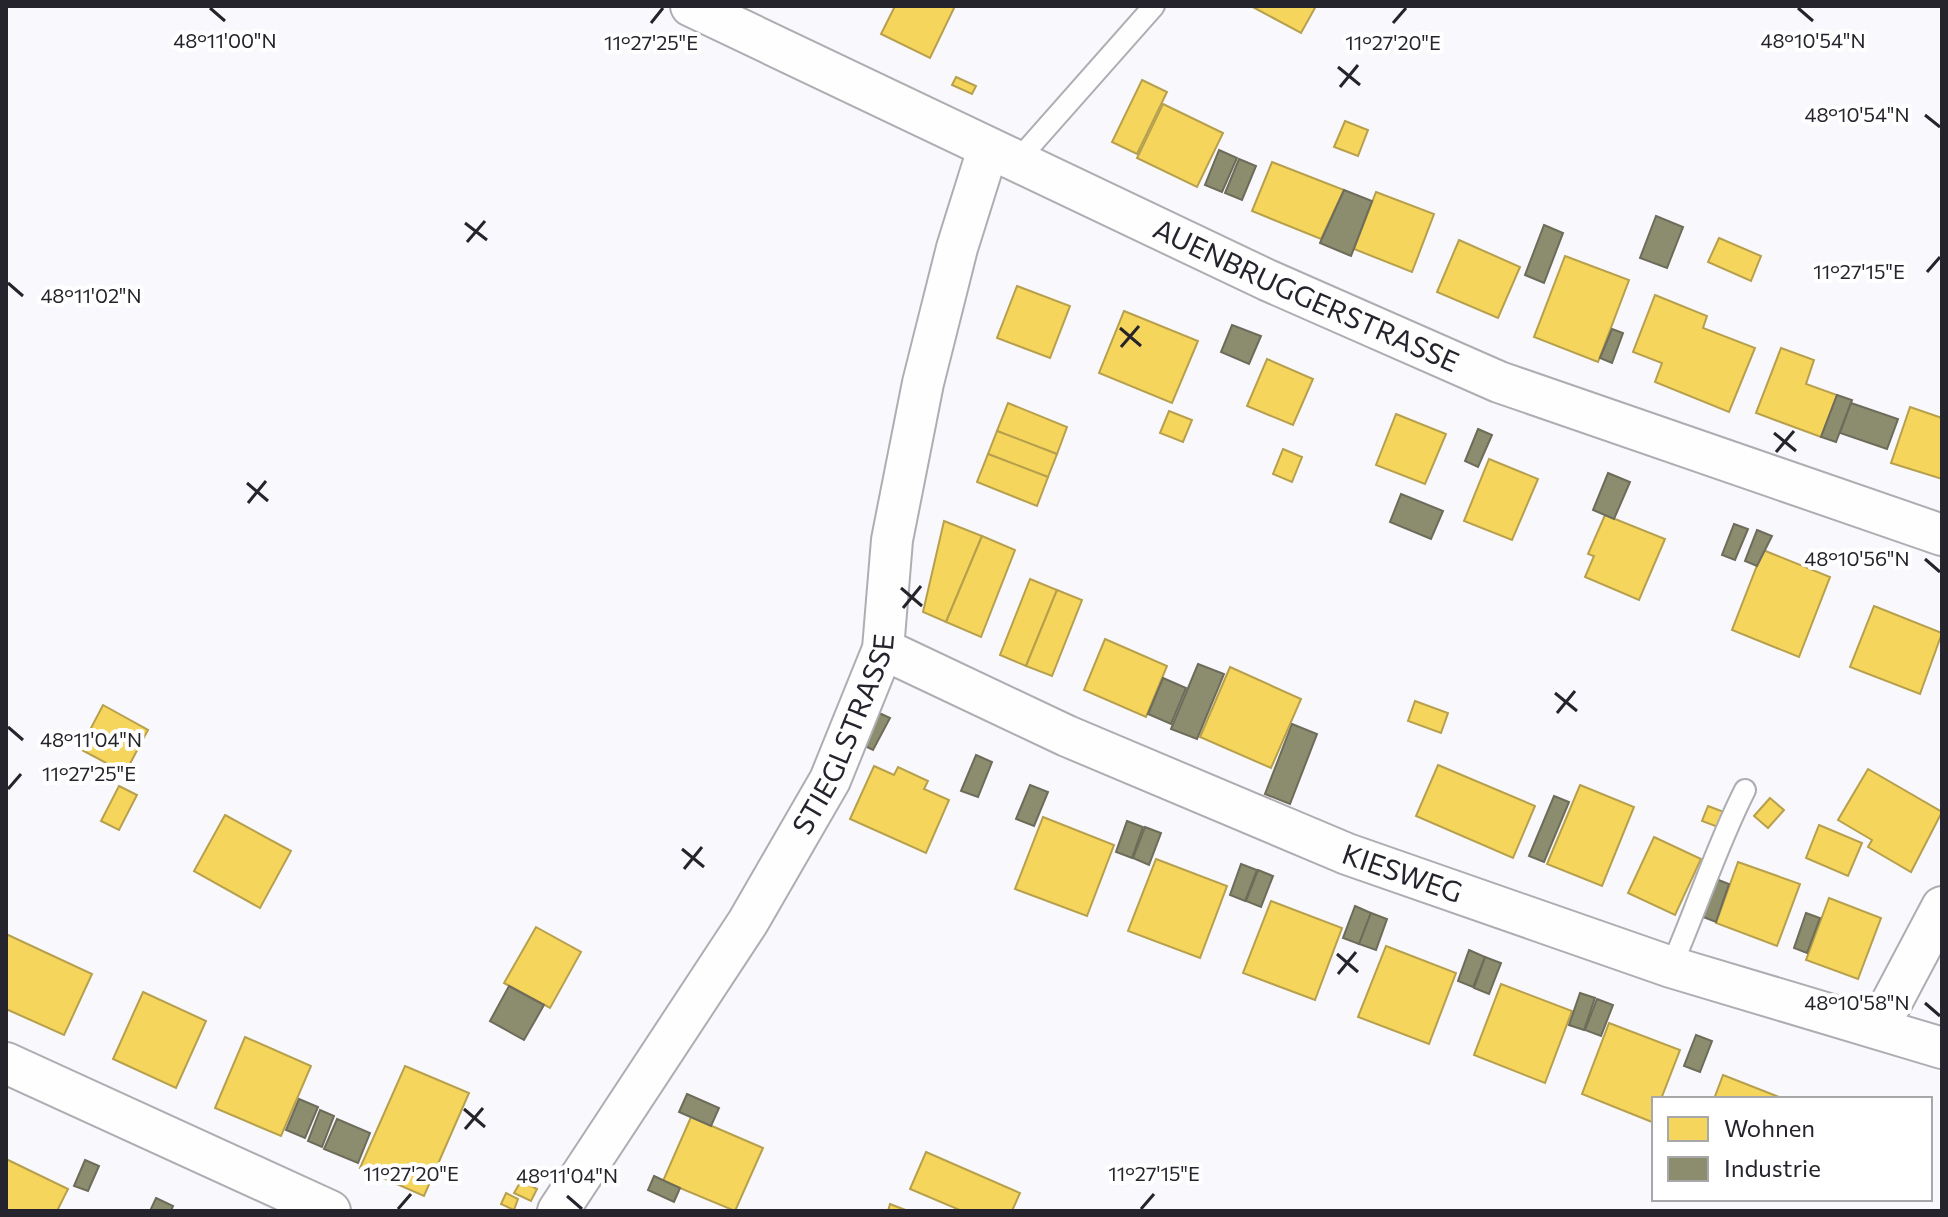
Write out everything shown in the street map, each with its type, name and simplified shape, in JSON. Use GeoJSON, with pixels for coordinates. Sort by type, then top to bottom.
{"type":"FeatureCollection","features":[{"type":"Feature","properties":{"kind":"street","name":"AUENBRUGGERSTRASSE"},"geometry":{"type":"LineString","coordinates":[[691,6],[1316,303],[1499,382],[1942,535]]}},
{"type":"Feature","properties":{"kind":"street","name":"STIEGLSTRASSE"},"geometry":{"type":"LineString","coordinates":[[558,1211],[748,922],[830,780],[883,649],[892,540],[920,397],[957,248],[1002,156]]}},
{"type":"Feature","properties":{"kind":"street","name":"KIESWEG"},"geometry":{"type":"LineString","coordinates":[[883,649],[1067,736],[1347,854],[1671,967],[1942,1048]]}},
{"type":"Feature","properties":{"kind":"street"},"geometry":{"type":"LineString","coordinates":[[1878,1028],[1942,907]]}},
{"type":"Feature","properties":{"kind":"street"},"geometry":{"type":"LineString","coordinates":[[6,1063],[330,1211]]}},
{"type":"Feature","properties":{"kind":"lane"},"geometry":{"type":"LineString","coordinates":[[1002,156],[1154,6]]}},
{"type":"Feature","properties":{"kind":"lane"},"geometry":{"type":"LineString","coordinates":[[1671,967],[1723,832],[1745,790]]}},
{"type":"Feature","properties":{"kind":"building: Wohnen"},"geometry":{"type":"Polygon","coordinates":[[[895,6],[955,6],[930,58],[881,34],[895,6]]]}},
{"type":"Feature","properties":{"kind":"building: Wohnen"},"geometry":{"type":"Polygon","coordinates":[[[1251,6],[1316,6],[1301,33],[1251,6]]]}},
{"type":"Feature","properties":{"kind":"building: Wohnen"},"geometry":{"type":"Polygon","coordinates":[[[956,77],[976,86],[972,94],[952,85],[956,77]]]}},
{"type":"Feature","properties":{"kind":"building: Wohnen"},"geometry":{"type":"Polygon","coordinates":[[[1142,80],[1167,92],[1137,154],[1112,142],[1142,80]]]}},
{"type":"Feature","properties":{"kind":"building: Wohnen"},"geometry":{"type":"Polygon","coordinates":[[[1163,104],[1223,133],[1197,187],[1137,158],[1163,104]]]}},
{"type":"Feature","properties":{"kind":"building: Wohnen"},"geometry":{"type":"Polygon","coordinates":[[[1345,121],[1368,130],[1358,156],[1334,147],[1345,121]]]}},
{"type":"Feature","properties":{"kind":"building: Wohnen"},"geometry":{"type":"Polygon","coordinates":[[[1272,162],[1344,190],[1321,239],[1252,211],[1272,162]]]}},
{"type":"Feature","properties":{"kind":"building: Wohnen"},"geometry":{"type":"Polygon","coordinates":[[[1376,192],[1434,214],[1412,272],[1354,249],[1376,192]]]}},
{"type":"Feature","properties":{"kind":"building: Wohnen"},"geometry":{"type":"Polygon","coordinates":[[[1719,238],[1761,256],[1751,281],[1708,262],[1719,238]]]}},
{"type":"Feature","properties":{"kind":"building: Wohnen"},"geometry":{"type":"Polygon","coordinates":[[[1459,240],[1520,267],[1498,318],[1437,292],[1459,240]]]}},
{"type":"Feature","properties":{"kind":"building: Wohnen"},"geometry":{"type":"Polygon","coordinates":[[[1565,256],[1629,280],[1598,362],[1534,337],[1565,256]]]}},
{"type":"Feature","properties":{"kind":"building: Wohnen"},"geometry":{"type":"Polygon","coordinates":[[[1017,286],[1070,306],[1050,358],[997,338],[1017,286]]]}},
{"type":"Feature","properties":{"kind":"building: Wohnen"},"geometry":{"type":"Polygon","coordinates":[[[1655,295],[1707,316],[1703,328],[1755,348],[1729,412],[1655,382],[1662,363],[1633,352],[1655,295]]]}},
{"type":"Feature","properties":{"kind":"building: Wohnen"},"geometry":{"type":"Polygon","coordinates":[[[1124,311],[1198,341],[1172,403],[1099,373],[1124,311]]]}},
{"type":"Feature","properties":{"kind":"building: Wohnen"},"geometry":{"type":"Polygon","coordinates":[[[1781,348],[1814,360],[1806,384],[1837,395],[1821,437],[1756,413],[1781,348]]]}},
{"type":"Feature","properties":{"kind":"building: Wohnen"},"geometry":{"type":"Polygon","coordinates":[[[1267,359],[1313,379],[1293,425],[1247,406],[1267,359]]]}},
{"type":"Feature","properties":{"kind":"building: Wohnen"},"geometry":{"type":"Polygon","coordinates":[[[1008,403],[1067,427],[1057,454],[997,431],[1008,403]]]}},
{"type":"Feature","properties":{"kind":"building: Wohnen"},"geometry":{"type":"Polygon","coordinates":[[[1910,407],[1942,418],[1942,479],[1891,463],[1910,407]]]}},
{"type":"Feature","properties":{"kind":"building: Wohnen"},"geometry":{"type":"Polygon","coordinates":[[[1169,411],[1192,420],[1183,442],[1160,433],[1169,411]]]}},
{"type":"Feature","properties":{"kind":"building: Wohnen"},"geometry":{"type":"Polygon","coordinates":[[[1396,414],[1446,434],[1425,484],[1376,465],[1396,414]]]}},
{"type":"Feature","properties":{"kind":"building: Wohnen"},"geometry":{"type":"Polygon","coordinates":[[[997,431],[1057,454],[1048,477],[988,454],[997,431]]]}},
{"type":"Feature","properties":{"kind":"building: Wohnen"},"geometry":{"type":"Polygon","coordinates":[[[1283,449],[1302,457],[1292,482],[1273,474],[1283,449]]]}},
{"type":"Feature","properties":{"kind":"building: Wohnen"},"geometry":{"type":"Polygon","coordinates":[[[988,454],[1048,477],[1037,506],[977,482],[988,454]]]}},
{"type":"Feature","properties":{"kind":"building: Wohnen"},"geometry":{"type":"Polygon","coordinates":[[[1489,459],[1538,479],[1512,540],[1464,521],[1489,459]]]}},
{"type":"Feature","properties":{"kind":"building: Wohnen"},"geometry":{"type":"Polygon","coordinates":[[[1605,515],[1665,539],[1639,600],[1585,577],[1594,556],[1588,554],[1605,515]]]}},
{"type":"Feature","properties":{"kind":"building: Wohnen"},"geometry":{"type":"Polygon","coordinates":[[[944,521],[982,536],[946,622],[923,612],[944,521]]]}},
{"type":"Feature","properties":{"kind":"building: Wohnen"},"geometry":{"type":"Polygon","coordinates":[[[982,536],[1015,550],[981,637],[946,622],[982,536]]]}},
{"type":"Feature","properties":{"kind":"building: Wohnen"},"geometry":{"type":"Polygon","coordinates":[[[1763,550],[1830,577],[1799,657],[1732,630],[1763,550]]]}},
{"type":"Feature","properties":{"kind":"building: Wohnen"},"geometry":{"type":"Polygon","coordinates":[[[1030,579],[1057,590],[1026,666],[1000,655],[1030,579]]]}},
{"type":"Feature","properties":{"kind":"building: Wohnen"},"geometry":{"type":"Polygon","coordinates":[[[1057,590],[1082,600],[1052,676],[1026,666],[1057,590]]]}},
{"type":"Feature","properties":{"kind":"building: Wohnen"},"geometry":{"type":"Polygon","coordinates":[[[1874,606],[1942,633],[1920,694],[1850,667],[1874,606]]]}},
{"type":"Feature","properties":{"kind":"building: Wohnen"},"geometry":{"type":"Polygon","coordinates":[[[1105,639],[1167,666],[1146,717],[1084,690],[1105,639]]]}},
{"type":"Feature","properties":{"kind":"building: Wohnen"},"geometry":{"type":"Polygon","coordinates":[[[1230,667],[1301,699],[1271,768],[1200,737],[1230,667]]]}},
{"type":"Feature","properties":{"kind":"building: Wohnen"},"geometry":{"type":"Polygon","coordinates":[[[1415,701],[1448,713],[1441,733],[1408,721],[1415,701]]]}},
{"type":"Feature","properties":{"kind":"building: Wohnen"},"geometry":{"type":"Polygon","coordinates":[[[103,705],[148,730],[125,773],[80,749],[103,705]]]}},
{"type":"Feature","properties":{"kind":"building: Wohnen"},"geometry":{"type":"Polygon","coordinates":[[[1438,765],[1535,806],[1513,858],[1416,816],[1438,765]]]}},
{"type":"Feature","properties":{"kind":"building: Wohnen"},"geometry":{"type":"Polygon","coordinates":[[[874,766],[894,775],[898,767],[928,781],[924,789],[949,800],[926,853],[850,819],[874,766]]]}},
{"type":"Feature","properties":{"kind":"building: Wohnen"},"geometry":{"type":"Polygon","coordinates":[[[1868,769],[1942,812],[1911,872],[1868,847],[1872,840],[1838,820],[1868,769]]]}},
{"type":"Feature","properties":{"kind":"building: Wohnen"},"geometry":{"type":"Polygon","coordinates":[[[1580,785],[1634,807],[1602,886],[1547,864],[1580,785]]]}},
{"type":"Feature","properties":{"kind":"building: Wohnen"},"geometry":{"type":"Polygon","coordinates":[[[119,786],[137,795],[119,830],[101,821],[119,786]]]}},
{"type":"Feature","properties":{"kind":"building: Wohnen"},"geometry":{"type":"Polygon","coordinates":[[[1770,798],[1784,810],[1768,828],[1754,816],[1770,798]]]}},
{"type":"Feature","properties":{"kind":"building: Wohnen"},"geometry":{"type":"Polygon","coordinates":[[[1708,806],[1724,812],[1718,827],[1702,821],[1708,806]]]}},
{"type":"Feature","properties":{"kind":"building: Wohnen"},"geometry":{"type":"Polygon","coordinates":[[[225,815],[291,851],[260,908],[194,871],[225,815]]]}},
{"type":"Feature","properties":{"kind":"building: Wohnen"},"geometry":{"type":"Polygon","coordinates":[[[1043,817],[1114,845],[1087,916],[1015,889],[1043,817]]]}},
{"type":"Feature","properties":{"kind":"building: Wohnen"},"geometry":{"type":"Polygon","coordinates":[[[1819,825],[1862,843],[1848,876],[1806,858],[1819,825]]]}},
{"type":"Feature","properties":{"kind":"building: Wohnen"},"geometry":{"type":"Polygon","coordinates":[[[1654,837],[1701,859],[1675,915],[1628,893],[1654,837]]]}},
{"type":"Feature","properties":{"kind":"building: Wohnen"},"geometry":{"type":"Polygon","coordinates":[[[1156,859],[1227,886],[1200,958],[1128,931],[1156,859]]]}},
{"type":"Feature","properties":{"kind":"building: Wohnen"},"geometry":{"type":"Polygon","coordinates":[[[1738,862],[1800,884],[1777,946],[1716,923],[1738,862]]]}},
{"type":"Feature","properties":{"kind":"building: Wohnen"},"geometry":{"type":"Polygon","coordinates":[[[1829,898],[1881,918],[1858,979],[1806,960],[1829,898]]]}},
{"type":"Feature","properties":{"kind":"building: Wohnen"},"geometry":{"type":"Polygon","coordinates":[[[1271,901],[1342,928],[1315,1000],[1243,973],[1271,901]]]}},
{"type":"Feature","properties":{"kind":"building: Wohnen"},"geometry":{"type":"Polygon","coordinates":[[[536,927],[581,952],[550,1008],[504,983],[536,927]]]}},
{"type":"Feature","properties":{"kind":"building: Wohnen"},"geometry":{"type":"Polygon","coordinates":[[[6,934],[92,974],[64,1035],[6,1009],[6,934]]]}},
{"type":"Feature","properties":{"kind":"building: Wohnen"},"geometry":{"type":"Polygon","coordinates":[[[1386,946],[1456,973],[1429,1044],[1358,1017],[1386,946]]]}},
{"type":"Feature","properties":{"kind":"building: Wohnen"},"geometry":{"type":"Polygon","coordinates":[[[1501,984],[1572,1011],[1545,1083],[1474,1055],[1501,984]]]}},
{"type":"Feature","properties":{"kind":"building: Wohnen"},"geometry":{"type":"Polygon","coordinates":[[[143,992],[206,1021],[176,1088],[113,1059],[143,992]]]}},
{"type":"Feature","properties":{"kind":"building: Wohnen"},"geometry":{"type":"Polygon","coordinates":[[[1609,1023],[1680,1050],[1662,1097],[1652,1097],[1652,1122],[1582,1094],[1609,1023]]]}},
{"type":"Feature","properties":{"kind":"building: Wohnen"},"geometry":{"type":"Polygon","coordinates":[[[245,1037],[311,1066],[281,1136],[215,1108],[245,1037]]]}},
{"type":"Feature","properties":{"kind":"building: Wohnen"},"geometry":{"type":"Polygon","coordinates":[[[405,1066],[469,1093],[424,1196],[360,1168],[405,1066]]]}},
{"type":"Feature","properties":{"kind":"building: Wohnen"},"geometry":{"type":"Polygon","coordinates":[[[1723,1075],[1779,1097],[1715,1097],[1723,1075]]]}},
{"type":"Feature","properties":{"kind":"building: Wohnen"},"geometry":{"type":"Polygon","coordinates":[[[691,1117],[763,1148],[735,1211],[663,1181],[691,1117]]]}},
{"type":"Feature","properties":{"kind":"building: Wohnen"},"geometry":{"type":"Polygon","coordinates":[[[926,1152],[1020,1193],[1012,1211],[962,1211],[910,1189],[926,1152]]]}},
{"type":"Feature","properties":{"kind":"building: Wohnen"},"geometry":{"type":"Polygon","coordinates":[[[6,1159],[68,1189],[57,1211],[6,1211],[6,1159]]]}},
{"type":"Feature","properties":{"kind":"building: Wohnen"},"geometry":{"type":"Polygon","coordinates":[[[521,1181],[537,1189],[531,1201],[514,1193],[521,1181]]]}},
{"type":"Feature","properties":{"kind":"building: Wohnen"},"geometry":{"type":"Polygon","coordinates":[[[506,1193],[518,1199],[514,1210],[501,1204],[506,1193]]]}},
{"type":"Feature","properties":{"kind":"building: Wohnen"},"geometry":{"type":"Polygon","coordinates":[[[890,1204],[908,1211],[888,1211],[890,1204]]]}},
{"type":"Feature","properties":{"kind":"building: Industrie"},"geometry":{"type":"Polygon","coordinates":[[[1219,150],[1237,158],[1222,192],[1205,185],[1219,150]]]}},
{"type":"Feature","properties":{"kind":"building: Industrie"},"geometry":{"type":"Polygon","coordinates":[[[1239,159],[1256,166],[1242,200],[1225,193],[1239,159]]]}},
{"type":"Feature","properties":{"kind":"building: Industrie"},"geometry":{"type":"Polygon","coordinates":[[[1344,190],[1372,201],[1351,256],[1320,243],[1344,190]]]}},
{"type":"Feature","properties":{"kind":"building: Industrie"},"geometry":{"type":"Polygon","coordinates":[[[1656,216],[1683,227],[1667,268],[1640,258],[1656,216]]]}},
{"type":"Feature","properties":{"kind":"building: Industrie"},"geometry":{"type":"Polygon","coordinates":[[[1544,225],[1563,233],[1544,283],[1525,275],[1544,225]]]}},
{"type":"Feature","properties":{"kind":"building: Industrie"},"geometry":{"type":"Polygon","coordinates":[[[1232,325],[1261,336],[1249,364],[1221,352],[1232,325]]]}},
{"type":"Feature","properties":{"kind":"building: Industrie"},"geometry":{"type":"Polygon","coordinates":[[[1612,329],[1623,333],[1612,363],[1600,358],[1612,329]]]}},
{"type":"Feature","properties":{"kind":"building: Industrie"},"geometry":{"type":"Polygon","coordinates":[[[1837,395],[1852,400],[1836,442],[1821,437],[1837,395]]]}},
{"type":"Feature","properties":{"kind":"building: Industrie"},"geometry":{"type":"Polygon","coordinates":[[[1851,403],[1898,419],[1887,449],[1840,433],[1851,403]]]}},
{"type":"Feature","properties":{"kind":"building: Industrie"},"geometry":{"type":"Polygon","coordinates":[[[1478,429],[1492,435],[1478,467],[1465,461],[1478,429]]]}},
{"type":"Feature","properties":{"kind":"building: Industrie"},"geometry":{"type":"Polygon","coordinates":[[[1608,473],[1630,482],[1614,519],[1593,510],[1608,473]]]}},
{"type":"Feature","properties":{"kind":"building: Industrie"},"geometry":{"type":"Polygon","coordinates":[[[1401,494],[1443,511],[1431,539],[1390,522],[1401,494]]]}},
{"type":"Feature","properties":{"kind":"building: Industrie"},"geometry":{"type":"Polygon","coordinates":[[[1734,524],[1748,529],[1735,560],[1722,555],[1734,524]]]}},
{"type":"Feature","properties":{"kind":"building: Industrie"},"geometry":{"type":"Polygon","coordinates":[[[1757,530],[1772,536],[1757,566],[1745,561],[1757,530]]]}},
{"type":"Feature","properties":{"kind":"building: Industrie"},"geometry":{"type":"Polygon","coordinates":[[[1198,664],[1224,674],[1197,739],[1171,729],[1198,664]]]}},
{"type":"Feature","properties":{"kind":"building: Industrie"},"geometry":{"type":"Polygon","coordinates":[[[1163,678],[1186,688],[1171,724],[1148,714],[1163,678]]]}},
{"type":"Feature","properties":{"kind":"building: Industrie"},"geometry":{"type":"Polygon","coordinates":[[[877,712],[890,718],[873,750],[861,744],[877,712]]]}},
{"type":"Feature","properties":{"kind":"building: Industrie"},"geometry":{"type":"Polygon","coordinates":[[[1292,724],[1317,734],[1290,804],[1265,794],[1292,724]]]}},
{"type":"Feature","properties":{"kind":"building: Industrie"},"geometry":{"type":"Polygon","coordinates":[[[976,755],[992,762],[978,797],[961,791],[976,755]]]}},
{"type":"Feature","properties":{"kind":"building: Industrie"},"geometry":{"type":"Polygon","coordinates":[[[1030,785],[1048,792],[1034,826],[1016,819],[1030,785]]]}},
{"type":"Feature","properties":{"kind":"building: Industrie"},"geometry":{"type":"Polygon","coordinates":[[[1554,796],[1569,802],[1544,862],[1529,856],[1554,796]]]}},
{"type":"Feature","properties":{"kind":"building: Industrie"},"geometry":{"type":"Polygon","coordinates":[[[1127,821],[1143,827],[1132,858],[1116,852],[1127,821]]]}},
{"type":"Feature","properties":{"kind":"building: Industrie"},"geometry":{"type":"Polygon","coordinates":[[[1145,827],[1161,833],[1149,865],[1133,858],[1145,827]]]}},
{"type":"Feature","properties":{"kind":"building: Industrie"},"geometry":{"type":"Polygon","coordinates":[[[1241,864],[1257,870],[1245,901],[1230,895],[1241,864]]]}},
{"type":"Feature","properties":{"kind":"building: Industrie"},"geometry":{"type":"Polygon","coordinates":[[[1258,870],[1273,876],[1261,907],[1246,901],[1258,870]]]}},
{"type":"Feature","properties":{"kind":"building: Industrie"},"geometry":{"type":"Polygon","coordinates":[[[1716,879],[1729,884],[1716,922],[1703,917],[1716,879]]]}},
{"type":"Feature","properties":{"kind":"building: Industrie"},"geometry":{"type":"Polygon","coordinates":[[[1355,906],[1371,913],[1359,944],[1343,938],[1355,906]]]}},
{"type":"Feature","properties":{"kind":"building: Industrie"},"geometry":{"type":"Polygon","coordinates":[[[1371,913],[1387,919],[1376,950],[1359,944],[1371,913]]]}},
{"type":"Feature","properties":{"kind":"building: Industrie"},"geometry":{"type":"Polygon","coordinates":[[[1806,913],[1820,918],[1807,953],[1794,948],[1806,913]]]}},
{"type":"Feature","properties":{"kind":"building: Industrie"},"geometry":{"type":"Polygon","coordinates":[[[1469,950],[1485,957],[1473,987],[1458,981],[1469,950]]]}},
{"type":"Feature","properties":{"kind":"building: Industrie"},"geometry":{"type":"Polygon","coordinates":[[[1485,957],[1501,963],[1489,994],[1474,988],[1485,957]]]}},
{"type":"Feature","properties":{"kind":"building: Industrie"},"geometry":{"type":"Polygon","coordinates":[[[509,986],[544,1005],[524,1040],[490,1021],[509,986]]]}},
{"type":"Feature","properties":{"kind":"building: Industrie"},"geometry":{"type":"Polygon","coordinates":[[[1580,993],[1595,998],[1584,1030],[1569,1025],[1580,993]]]}},
{"type":"Feature","properties":{"kind":"building: Industrie"},"geometry":{"type":"Polygon","coordinates":[[[1597,999],[1613,1005],[1601,1036],[1585,1030],[1597,999]]]}},
{"type":"Feature","properties":{"kind":"building: Industrie"},"geometry":{"type":"Polygon","coordinates":[[[1696,1035],[1712,1041],[1700,1072],[1684,1066],[1696,1035]]]}},
{"type":"Feature","properties":{"kind":"building: Industrie"},"geometry":{"type":"Polygon","coordinates":[[[687,1094],[719,1108],[711,1126],[679,1112],[687,1094]]]}},
{"type":"Feature","properties":{"kind":"building: Industrie"},"geometry":{"type":"Polygon","coordinates":[[[299,1099],[318,1107],[305,1138],[286,1130],[299,1099]]]}},
{"type":"Feature","properties":{"kind":"building: Industrie"},"geometry":{"type":"Polygon","coordinates":[[[320,1110],[334,1116],[322,1147],[308,1141],[320,1110]]]}},
{"type":"Feature","properties":{"kind":"building: Industrie"},"geometry":{"type":"Polygon","coordinates":[[[337,1119],[370,1133],[358,1163],[324,1149],[337,1119]]]}},
{"type":"Feature","properties":{"kind":"building: Industrie"},"geometry":{"type":"Polygon","coordinates":[[[85,1160],[99,1166],[88,1191],[74,1186],[85,1160]]]}},
{"type":"Feature","properties":{"kind":"building: Industrie"},"geometry":{"type":"Polygon","coordinates":[[[654,1176],[680,1188],[674,1202],[648,1190],[654,1176]]]}},
{"type":"Feature","properties":{"kind":"building: Industrie"},"geometry":{"type":"Polygon","coordinates":[[[156,1198],[173,1206],[171,1211],[150,1211],[156,1198]]]}}]}
